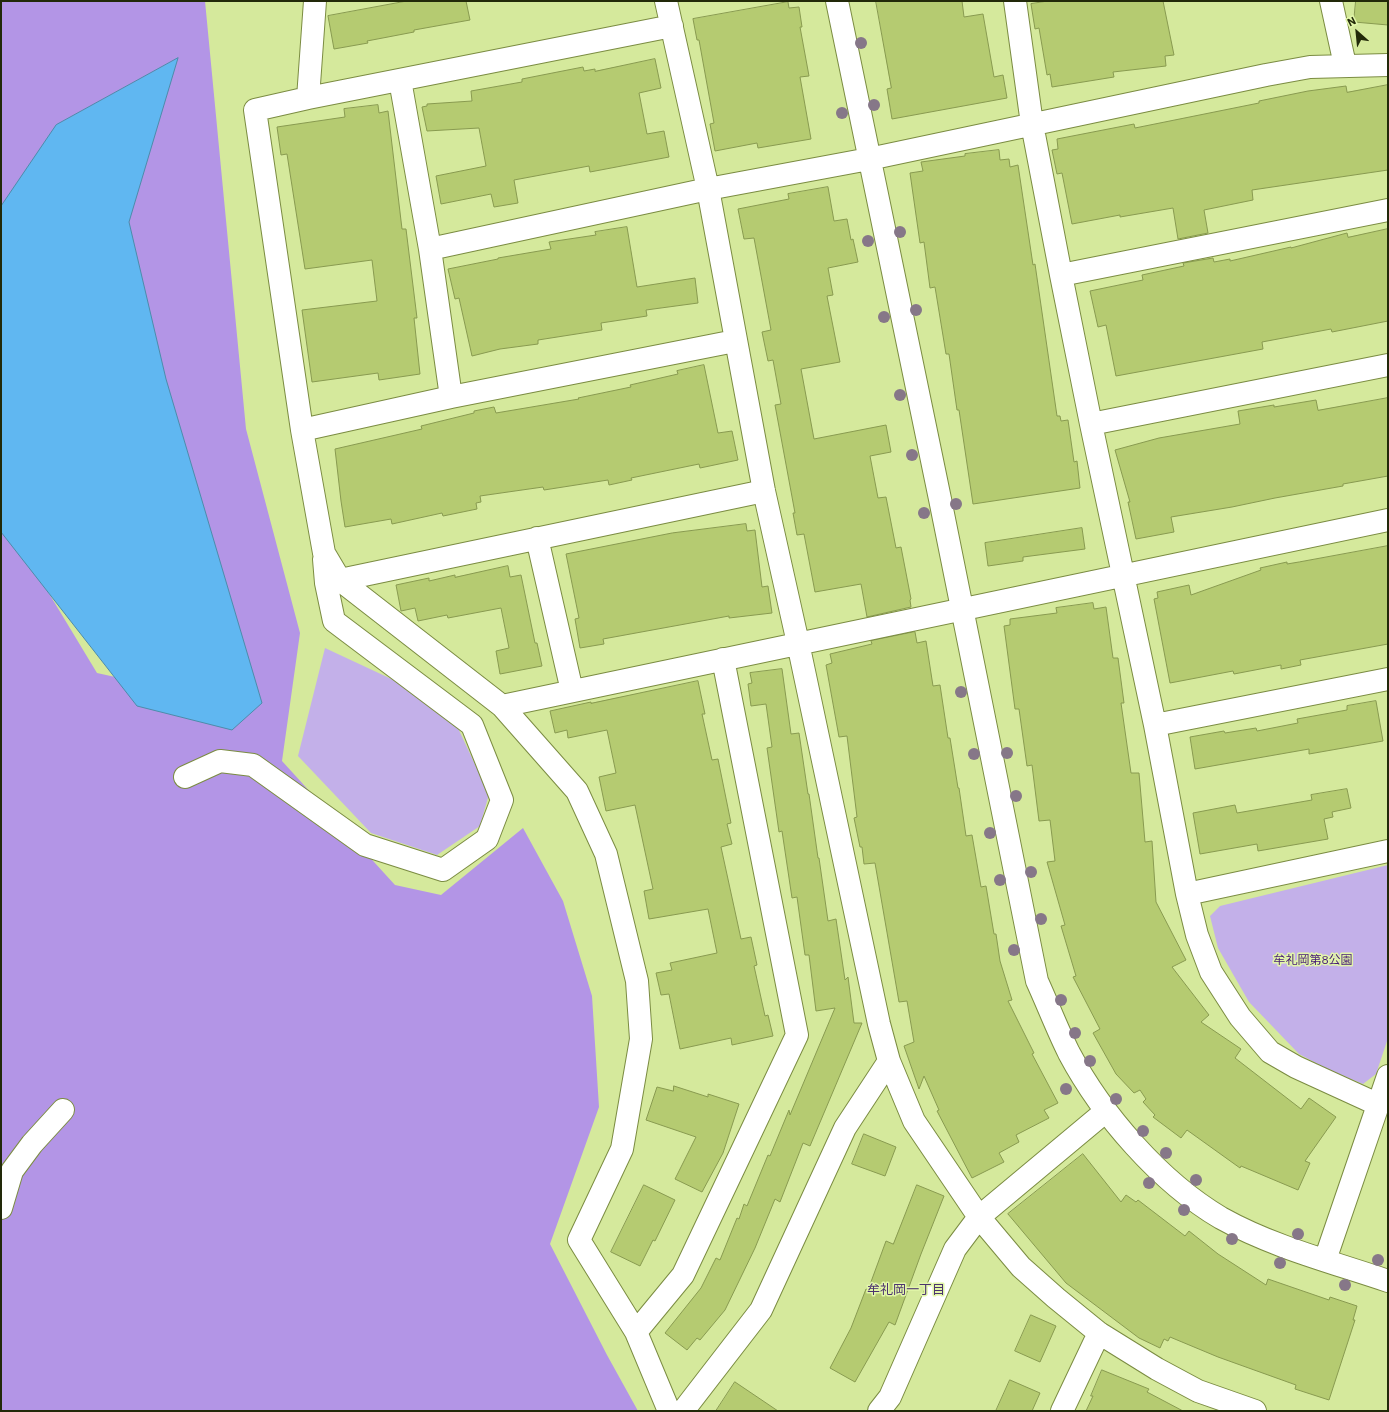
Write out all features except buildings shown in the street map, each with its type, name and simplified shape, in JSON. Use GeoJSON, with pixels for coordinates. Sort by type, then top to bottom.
{"type":"FeatureCollection","features":[{"type":"Feature","properties":{"kind":"street"},"geometry":{"type":"LineString","coordinates":[[308,98],[315,1]]}},
{"type":"Feature","properties":{"kind":"street"},"geometry":{"type":"LineString","coordinates":[[666,1],[708,189],[764,491],[879,1024],[889,1061],[914,1121],[980,1217],[1021,1267],[1099,1333],[1157,1369],[1198,1391],[1251,1410]]}},
{"type":"Feature","properties":{"kind":"street"},"geometry":{"type":"LineString","coordinates":[[837,1],[1037,981],[1069,1052],[1106,1111],[1134,1144],[1162,1173],[1184,1192],[1215,1213],[1262,1238],[1388,1281]]}},
{"type":"Feature","properties":{"kind":"street"},"geometry":{"type":"LineString","coordinates":[[1016,1],[1032,124],[1061,274],[1091,424],[1155,725],[1187,894],[1197,935],[1210,972],[1240,1017],[1270,1052],[1296,1067],[1379,1105]]}},
{"type":"Feature","properties":{"kind":"street"},"geometry":{"type":"LineString","coordinates":[[1331,1],[1345,65]]}},
{"type":"Feature","properties":{"kind":"street"},"geometry":{"type":"LineString","coordinates":[[185,776],[220,761],[253,765],[365,844],[443,870],[487,839],[502,800],[472,726],[334,621],[326,583],[324,553],[302,430],[255,110],[308,98],[672,26]]}},
{"type":"Feature","properties":{"kind":"street"},"geometry":{"type":"LineString","coordinates":[[430,249],[708,189],[869,159],[1266,75],[1310,67],[1388,65]]}},
{"type":"Feature","properties":{"kind":"street"},"geometry":{"type":"LineString","coordinates":[[400,80],[430,249],[452,397]]}},
{"type":"Feature","properties":{"kind":"street"},"geometry":{"type":"LineString","coordinates":[[1061,274],[1388,210]]}},
{"type":"Feature","properties":{"kind":"street"},"geometry":{"type":"LineString","coordinates":[[302,430],[452,397],[736,341]]}},
{"type":"Feature","properties":{"kind":"street"},"geometry":{"type":"LineString","coordinates":[[1091,424],[1388,365]]}},
{"type":"Feature","properties":{"kind":"street"},"geometry":{"type":"LineString","coordinates":[[340,580],[764,491]]}},
{"type":"Feature","properties":{"kind":"street"},"geometry":{"type":"LineString","coordinates":[[502,706],[962,608],[1388,520]]}},
{"type":"Feature","properties":{"kind":"street"},"geometry":{"type":"LineString","coordinates":[[537,538],[572,691]]}},
{"type":"Feature","properties":{"kind":"street"},"geometry":{"type":"LineString","coordinates":[[324,553],[340,580],[502,706],[577,791],[606,854],[637,981],[641,1039],[622,1149],[579,1240],[636,1332],[669,1411]]}},
{"type":"Feature","properties":{"kind":"street"},"geometry":{"type":"LineString","coordinates":[[636,1332],[684,1275],[797,1036],[723,659]]}},
{"type":"Feature","properties":{"kind":"street"},"geometry":{"type":"LineString","coordinates":[[1155,725],[1388,679]]}},
{"type":"Feature","properties":{"kind":"street"},"geometry":{"type":"LineString","coordinates":[[1187,894],[1388,851]]}},
{"type":"Feature","properties":{"kind":"street"},"geometry":{"type":"LineString","coordinates":[[683,1411],[761,1310],[845,1128],[889,1061]]}},
{"type":"Feature","properties":{"kind":"street"},"geometry":{"type":"LineString","coordinates":[[1325,1260],[1388,1076]]}},
{"type":"Feature","properties":{"kind":"street"},"geometry":{"type":"LineString","coordinates":[[1,1208],[12,1171],[32,1144],[63,1110]]}},
{"type":"Feature","properties":{"kind":"street"},"geometry":{"type":"LineString","coordinates":[[879,1411],[890,1397],[955,1249],[980,1217],[1106,1111]]}},
{"type":"Feature","properties":{"kind":"street"},"geometry":{"type":"LineString","coordinates":[[1062,1411],[1099,1333]]}},
{"type":"Feature","properties":{"kind":"green space"},"geometry":{"type":"Polygon","coordinates":[[[325,648],[400,683],[457,726],[489,794],[480,826],[437,855],[371,833],[298,756],[325,648]]]}},
{"type":"Feature","properties":{"kind":"green space","name":"牟礼岡第8公園"},"geometry":{"type":"Polygon","coordinates":[[[1388,865],[1388,1038],[1376,1074],[1363,1084],[1327,1069],[1299,1054],[1249,1002],[1218,948],[1210,916],[1220,906],[1388,865]]]}},
{"type":"Feature","properties":{"kind":"shaded area"},"geometry":{"type":"Polygon","coordinates":[[[1,1],[205,1],[246,429],[300,633],[282,761],[395,885],[441,895],[523,828],[563,901],[592,996],[599,1107],[550,1244],[607,1355],[638,1411],[1,1411],[1,514],[97,673],[242,705],[1,303],[1,1]]]}},
{"type":"Feature","properties":{"kind":"water"},"geometry":{"type":"Polygon","coordinates":[[[178,58],[129,222],[166,379],[262,703],[232,730],[137,706],[1,532],[1,206],[56,125],[178,58]]]}},
{"type":"Feature","properties":{"kind":"district","name":"牟礼岡一丁目"},"geometry":{"type":"Point","coordinates":[906,1290]}}]}
